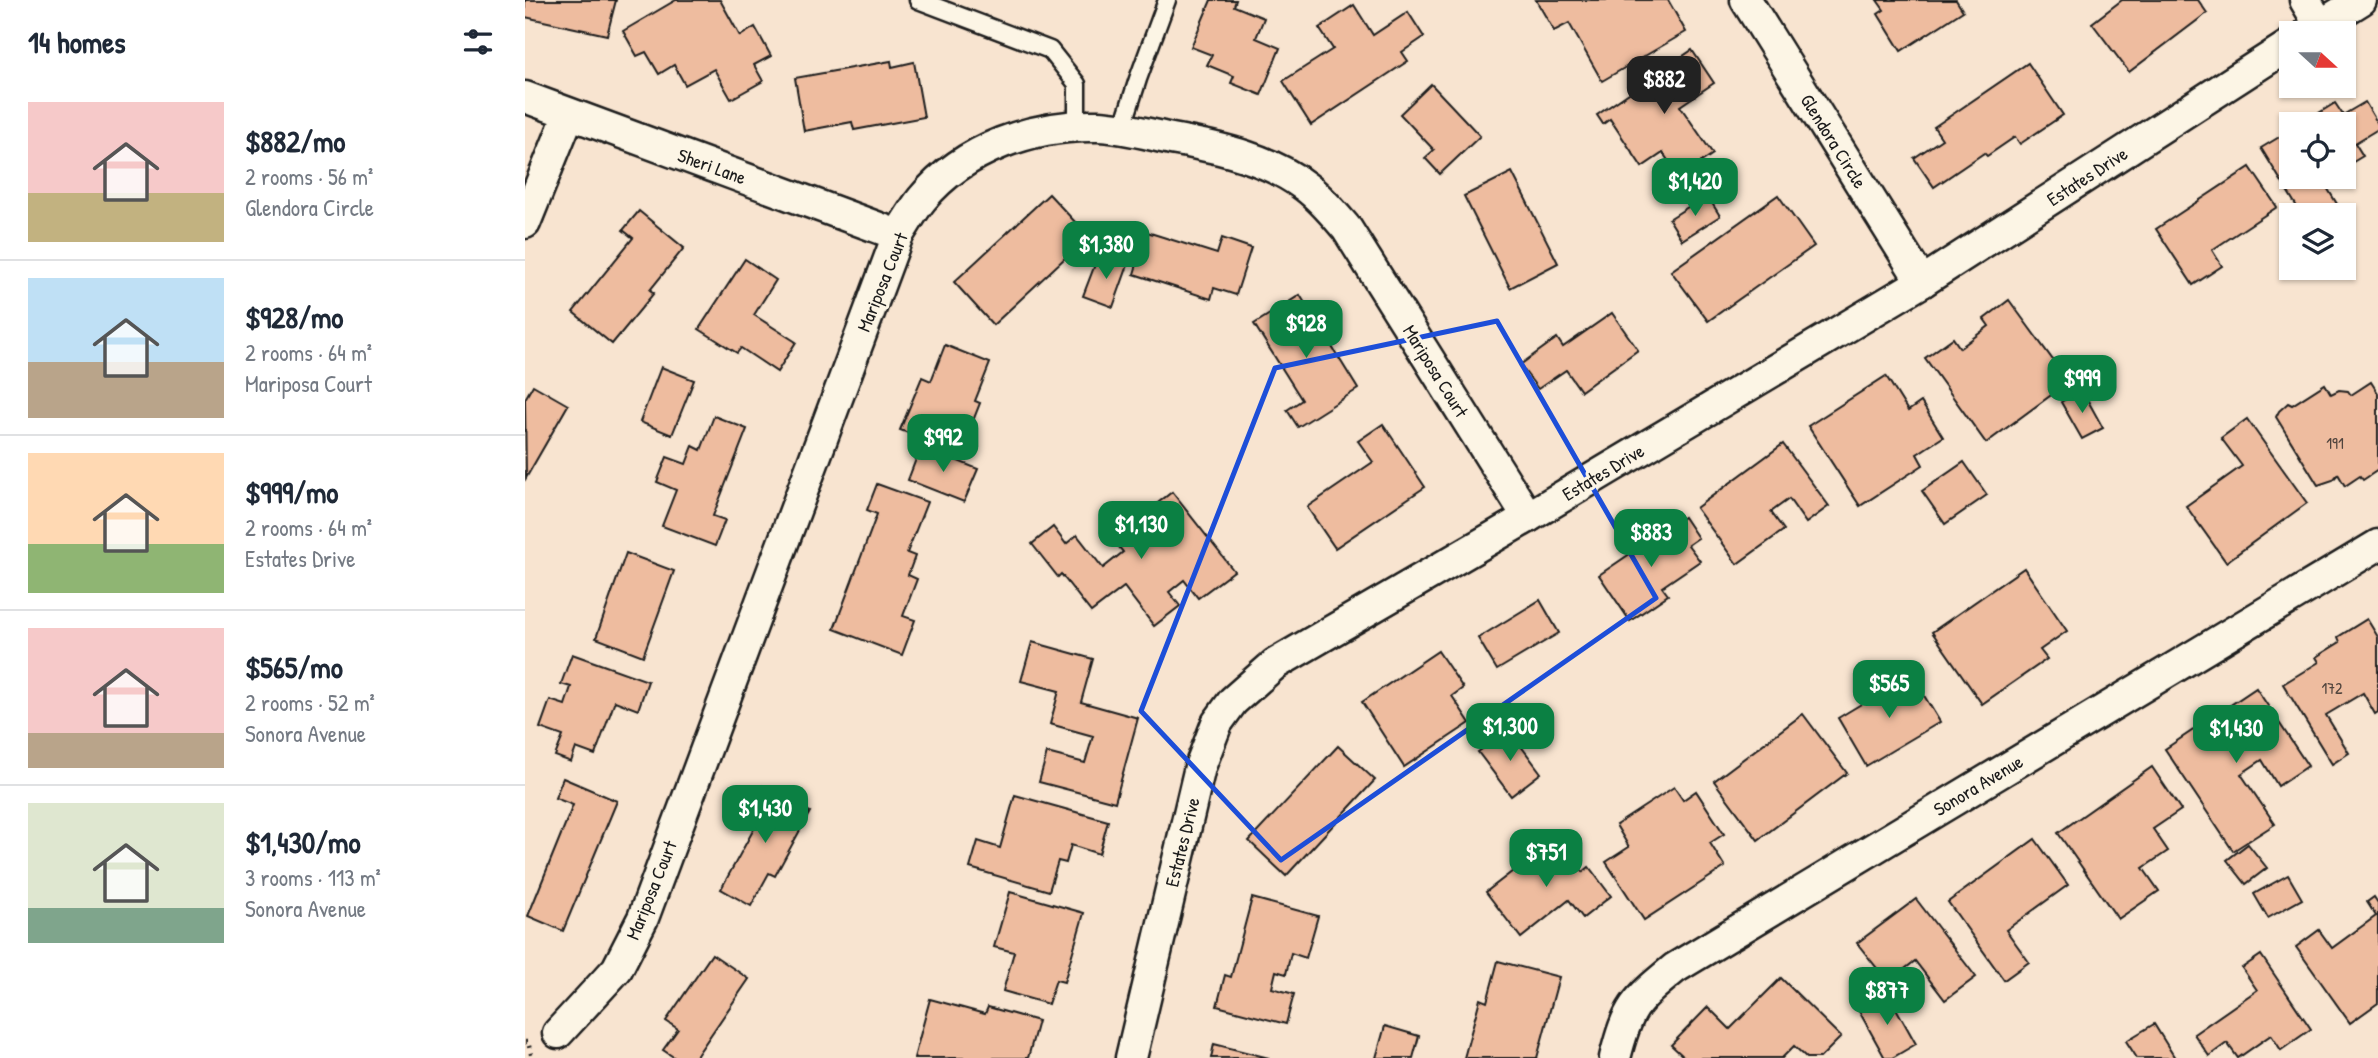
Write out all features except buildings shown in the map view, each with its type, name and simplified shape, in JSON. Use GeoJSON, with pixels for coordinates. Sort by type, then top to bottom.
{"type":"FeatureCollection","features":[{"type":"Feature","properties":{"kind":"street","name":"Glendora Circle"},"geometry":{"type":"LineString","coordinates":[[1746,0],[1922,282]]}},
{"type":"Feature","properties":{"kind":"street"},"geometry":{"type":"LineString","coordinates":[[2305,0],[2312,21]]}},
{"type":"Feature","properties":{"kind":"street"},"geometry":{"type":"LineString","coordinates":[[2327,21],[2361,0]]}},
{"type":"Feature","properties":{"kind":"street","name":"Estates Drive"},"geometry":{"type":"LineString","coordinates":[[1131,1058],[1201,767],[1217,723],[1233,701],[1275,664],[1922,282],[2279,52]]}},
{"type":"Feature","properties":{"kind":"street","name":"Sheri Lane"},"geometry":{"type":"LineString","coordinates":[[525,97],[898,235]]}},
{"type":"Feature","properties":{"kind":"street"},"geometry":{"type":"LineString","coordinates":[[525,223],[569,114]]}},
{"type":"Feature","properties":{"kind":"street","name":"Mariposa Court"},"geometry":{"type":"LineString","coordinates":[[558,1033],[617,969],[643,918],[898,235],[922,200],[942,179],[961,165],[1012,139],[1042,130],[1077,127],[1122,129],[1236,153],[1284,172],[1325,204],[1360,249],[1528,517]]}},
{"type":"Feature","properties":{"kind":"street","name":"Sonora Avenue"},"geometry":{"type":"LineString","coordinates":[[1615,1058],[1624,1022],[1639,998],[1675,968],[2378,545]]}},
{"type":"Feature","properties":{"kind":"lane"},"geometry":{"type":"LineString","coordinates":[[919,0],[1050,50],[1077,84],[1077,127]]}},
{"type":"Feature","properties":{"kind":"lane"},"geometry":{"type":"LineString","coordinates":[[1122,129],[1167,0]]}},
{"type":"Feature","properties":{"kind":"path"},"geometry":{"type":"LineString","coordinates":[[525,1042],[529,1042],[532,1058]]}},
{"type":"Feature","properties":{"kind":"highlighted area"},"geometry":{"type":"Polygon","coordinates":[[[1497,321],[1656,598],[1281,860],[1141,711],[1275,368],[1497,321]]]}}]}
